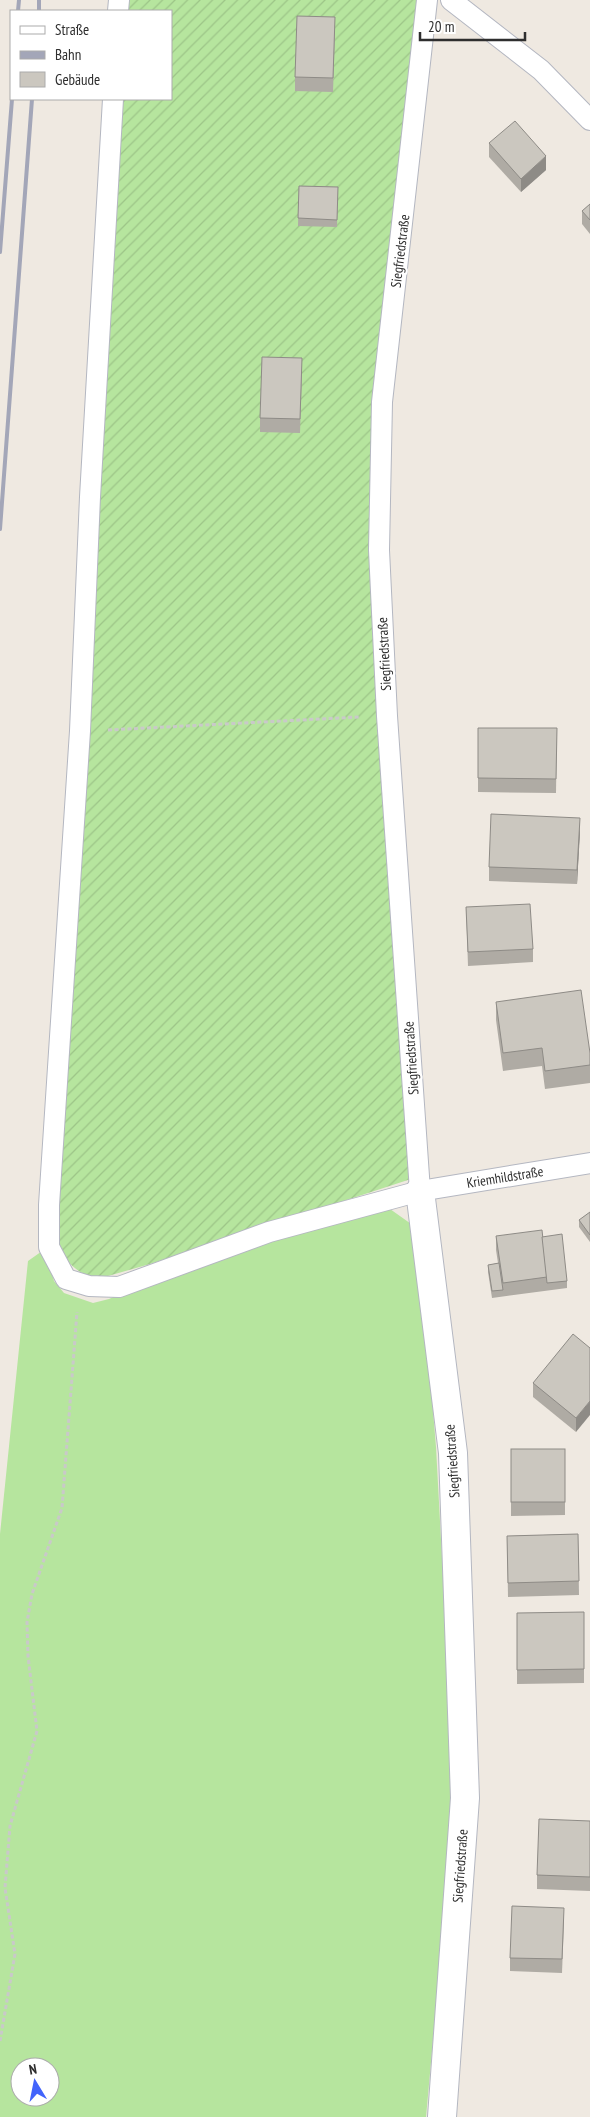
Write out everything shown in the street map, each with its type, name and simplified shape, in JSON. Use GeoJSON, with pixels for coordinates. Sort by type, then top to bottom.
{"type":"FeatureCollection","features":[{"type":"Feature","properties":{"kind":"street","name":"Siegfriedstraße"},"geometry":{"type":"LineString","coordinates":[[420,1191],[453,1453],[465,1798],[442,2117]]}},
{"type":"Feature","properties":{"kind":"lane","name":"Siegfriedstraße"},"geometry":{"type":"LineString","coordinates":[[420,1191],[387,716],[379,550],[382,402],[426,0]]}},
{"type":"Feature","properties":{"kind":"lane"},"geometry":{"type":"LineString","coordinates":[[451,0],[541,70],[590,120]]}},
{"type":"Feature","properties":{"kind":"lane"},"geometry":{"type":"LineString","coordinates":[[79,1283],[66,1279],[49,1247],[49,1205],[80,731],[91,487],[113,100]]}},
{"type":"Feature","properties":{"kind":"lane","name":"Kriemhildstraße"},"geometry":{"type":"LineString","coordinates":[[79,1283],[89,1286],[119,1287],[269,1232],[420,1191],[590,1163]]}},
{"type":"Feature","properties":{"kind":"path"},"geometry":{"type":"LineString","coordinates":[[80,731],[387,716]]}},
{"type":"Feature","properties":{"kind":"path"},"geometry":{"type":"LineString","coordinates":[[0,2041],[15,1954],[5,1888],[10,1826],[37,1731],[28,1656],[27,1622],[32,1594],[62,1508],[79,1283]]}},
{"type":"Feature","properties":{"kind":"green space"},"geometry":{"type":"Polygon","coordinates":[[[124,0],[430,0],[382,402],[411,1179],[150,1264],[94,1280],[70,1264],[56,1240],[118,100],[172,100],[172,10],[123,10],[124,0]]]}},
{"type":"Feature","properties":{"kind":"green space"},"geometry":{"type":"Polygon","coordinates":[[[390,1209],[414,1226],[422,1278],[436,1447],[455,1799],[426,2117],[0,2117],[0,1534],[28,1261],[45,1249],[54,1281],[64,1293],[93,1303],[109,1299],[155,1278],[265,1240],[390,1209]]]}},
{"type":"Feature","properties":{"kind":"building"},"geometry":{"type":"Polygon","coordinates":[[[297,16],[335,17],[333,78],[295,77],[297,16]]]}},
{"type":"Feature","properties":{"kind":"building"},"geometry":{"type":"Polygon","coordinates":[[[515,121],[546,156],[521,179],[489,143],[515,121]]]}},
{"type":"Feature","properties":{"kind":"building"},"geometry":{"type":"Polygon","coordinates":[[[299,186],[338,187],[337,220],[298,218],[299,186]]]}},
{"type":"Feature","properties":{"kind":"building"},"geometry":{"type":"Polygon","coordinates":[[[590,204],[590,220],[582,211],[590,204]]]}},
{"type":"Feature","properties":{"kind":"building"},"geometry":{"type":"Polygon","coordinates":[[[262,357],[302,358],[300,419],[260,418],[262,357]]]}},
{"type":"Feature","properties":{"kind":"building"},"geometry":{"type":"Polygon","coordinates":[[[478,728],[557,728],[556,779],[478,778],[478,728]]]}},
{"type":"Feature","properties":{"kind":"building"},"geometry":{"type":"Polygon","coordinates":[[[491,814],[580,818],[577,870],[489,867],[491,814]]]}},
{"type":"Feature","properties":{"kind":"building"},"geometry":{"type":"Polygon","coordinates":[[[530,904],[533,949],[468,952],[466,907],[530,904]]]}},
{"type":"Feature","properties":{"kind":"building"},"geometry":{"type":"Polygon","coordinates":[[[581,990],[590,1065],[545,1071],[542,1048],[503,1053],[496,1002],[581,990]]]}},
{"type":"Feature","properties":{"kind":"building"},"geometry":{"type":"Polygon","coordinates":[[[590,1212],[590,1235],[579,1220],[590,1212]]]}},
{"type":"Feature","properties":{"kind":"building"},"geometry":{"type":"Polygon","coordinates":[[[542,1230],[547,1277],[503,1283],[496,1236],[542,1230]]]}},
{"type":"Feature","properties":{"kind":"building"},"geometry":{"type":"Polygon","coordinates":[[[562,1234],[567,1281],[547,1283],[542,1237],[562,1234]]]}},
{"type":"Feature","properties":{"kind":"building"},"geometry":{"type":"Polygon","coordinates":[[[499,1263],[503,1290],[492,1291],[488,1265],[499,1263]]]}},
{"type":"Feature","properties":{"kind":"building"},"geometry":{"type":"Polygon","coordinates":[[[573,1334],[590,1348],[590,1401],[576,1418],[533,1383],[573,1334]]]}},
{"type":"Feature","properties":{"kind":"building"},"geometry":{"type":"Polygon","coordinates":[[[511,1449],[565,1449],[565,1502],[511,1502],[511,1449]]]}},
{"type":"Feature","properties":{"kind":"building"},"geometry":{"type":"Polygon","coordinates":[[[578,1534],[579,1581],[508,1583],[507,1536],[578,1534]]]}},
{"type":"Feature","properties":{"kind":"building"},"geometry":{"type":"Polygon","coordinates":[[[584,1612],[584,1669],[517,1670],[517,1613],[584,1612]]]}},
{"type":"Feature","properties":{"kind":"building"},"geometry":{"type":"Polygon","coordinates":[[[539,1819],[590,1821],[590,1877],[537,1875],[539,1819]]]}},
{"type":"Feature","properties":{"kind":"building"},"geometry":{"type":"Polygon","coordinates":[[[512,1906],[564,1908],[562,1959],[510,1958],[512,1906]]]}},
{"type":"Feature","properties":{"kind":"railway"},"geometry":{"type":"LineString","coordinates":[[18,10],[19,0]]}},
{"type":"Feature","properties":{"kind":"railway"},"geometry":{"type":"LineString","coordinates":[[39,0],[39,10]]}},
{"type":"Feature","properties":{"kind":"railway"},"geometry":{"type":"LineString","coordinates":[[0,252],[12,100]]}},
{"type":"Feature","properties":{"kind":"railway"},"geometry":{"type":"LineString","coordinates":[[0,529],[32,100]]}}]}
